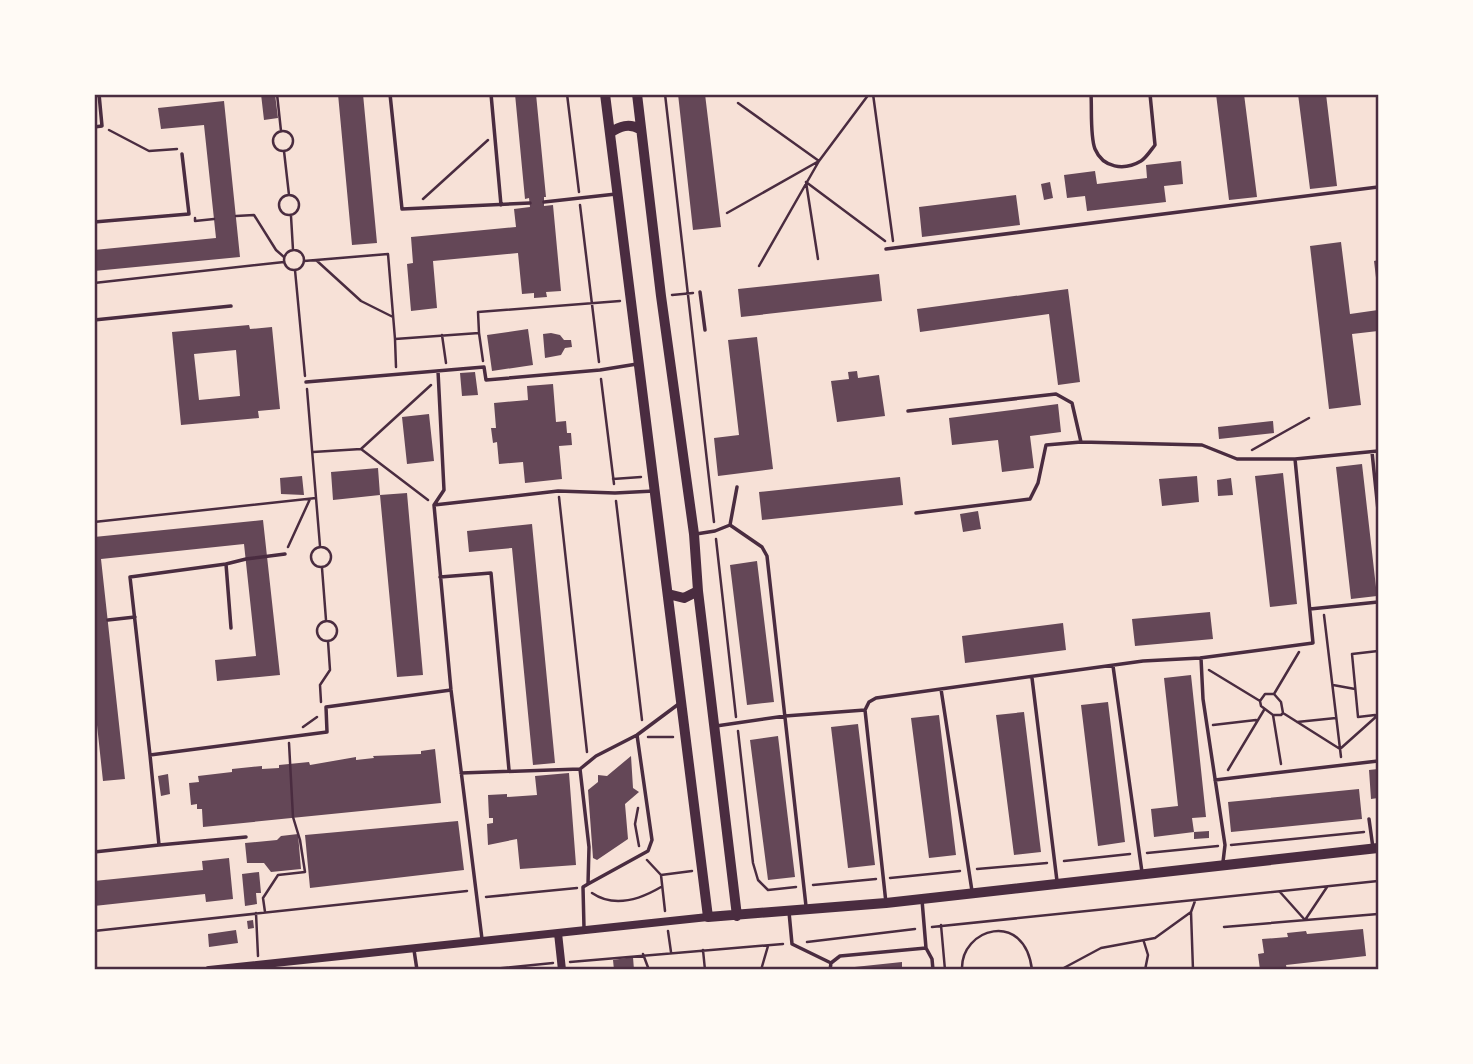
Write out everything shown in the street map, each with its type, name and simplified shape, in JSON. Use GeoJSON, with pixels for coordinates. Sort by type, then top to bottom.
{"type":"FeatureCollection","features":[{"type":"Feature","properties":{"kind":"main road"},"geometry":{"type":"LineString","coordinates":[[605,94],[708,917],[886,903],[1376,848]]}},
{"type":"Feature","properties":{"kind":"main road"},"geometry":{"type":"LineString","coordinates":[[637,94],[661,296],[694,534],[698,591],[737,916]]}},
{"type":"Feature","properties":{"kind":"main road"},"geometry":{"type":"LineString","coordinates":[[610,133],[622,126],[640,129]]}},
{"type":"Feature","properties":{"kind":"main road"},"geometry":{"type":"LineString","coordinates":[[668,594],[684,598],[698,591]]}},
{"type":"Feature","properties":{"kind":"street"},"geometry":{"type":"LineString","coordinates":[[209,970],[708,917]]}},
{"type":"Feature","properties":{"kind":"street"},"geometry":{"type":"LineString","coordinates":[[558,933],[562,966]]}},
{"type":"Feature","properties":{"kind":"lane"},"geometry":{"type":"LineString","coordinates":[[94,127],[102,126],[99,94]]}},
{"type":"Feature","properties":{"kind":"lane"},"geometry":{"type":"LineString","coordinates":[[390,94],[402,209],[530,203]]}},
{"type":"Feature","properties":{"kind":"lane"},"geometry":{"type":"LineString","coordinates":[[491,94],[501,205]]}},
{"type":"Feature","properties":{"kind":"lane"},"geometry":{"type":"LineString","coordinates":[[1091,94],[1094,148],[1102,161],[1124,168],[1143,161],[1155,145],[1150,94]]}},
{"type":"Feature","properties":{"kind":"lane"},"geometry":{"type":"LineString","coordinates":[[94,222],[189,214],[182,154]]}},
{"type":"Feature","properties":{"kind":"lane"},"geometry":{"type":"LineString","coordinates":[[886,249],[1378,187]]}},
{"type":"Feature","properties":{"kind":"lane"},"geometry":{"type":"LineString","coordinates":[[544,202],[618,194]]}},
{"type":"Feature","properties":{"kind":"lane"},"geometry":{"type":"LineString","coordinates":[[700,292],[705,330]]}},
{"type":"Feature","properties":{"kind":"lane"},"geometry":{"type":"LineString","coordinates":[[94,320],[231,306]]}},
{"type":"Feature","properties":{"kind":"lane"},"geometry":{"type":"LineString","coordinates":[[306,382],[484,366],[486,380],[600,370],[639,363]]}},
{"type":"Feature","properties":{"kind":"lane"},"geometry":{"type":"LineString","coordinates":[[438,371],[444,489],[434,505],[451,691],[482,941]]}},
{"type":"Feature","properties":{"kind":"lane"},"geometry":{"type":"LineString","coordinates":[[908,411],[1056,394],[1072,403],[1081,442]]}},
{"type":"Feature","properties":{"kind":"lane"},"geometry":{"type":"LineString","coordinates":[[916,513],[1030,499],[1038,483],[1046,445],[1081,442],[1202,445],[1237,459],[1295,459],[1378,451]]}},
{"type":"Feature","properties":{"kind":"lane"},"geometry":{"type":"LineString","coordinates":[[1372,452],[1378,510]]}},
{"type":"Feature","properties":{"kind":"lane"},"geometry":{"type":"LineString","coordinates":[[886,903],[865,710],[869,702],[876,698],[1113,666],[1313,643],[1295,459]]}},
{"type":"Feature","properties":{"kind":"lane"},"geometry":{"type":"LineString","coordinates":[[730,525],[737,487]]}},
{"type":"Feature","properties":{"kind":"lane"},"geometry":{"type":"LineString","coordinates":[[434,505],[558,491],[655,491]]}},
{"type":"Feature","properties":{"kind":"lane"},"geometry":{"type":"LineString","coordinates":[[694,534],[715,531],[730,525]]}},
{"type":"Feature","properties":{"kind":"lane"},"geometry":{"type":"LineString","coordinates":[[730,525],[762,547],[767,556],[807,910]]}},
{"type":"Feature","properties":{"kind":"lane"},"geometry":{"type":"LineString","coordinates":[[159,845],[130,577],[285,554]]}},
{"type":"Feature","properties":{"kind":"lane"},"geometry":{"type":"LineString","coordinates":[[226,564],[231,628]]}},
{"type":"Feature","properties":{"kind":"lane"},"geometry":{"type":"LineString","coordinates":[[440,577],[491,573],[509,770]]}},
{"type":"Feature","properties":{"kind":"lane"},"geometry":{"type":"LineString","coordinates":[[1310,609],[1378,602]]}},
{"type":"Feature","properties":{"kind":"lane"},"geometry":{"type":"LineString","coordinates":[[108,620],[135,617]]}},
{"type":"Feature","properties":{"kind":"lane"},"geometry":{"type":"LineString","coordinates":[[1200,657],[1225,845],[1223,864]]}},
{"type":"Feature","properties":{"kind":"lane"},"geometry":{"type":"LineString","coordinates":[[1113,666],[1142,874]]}},
{"type":"Feature","properties":{"kind":"lane"},"geometry":{"type":"LineString","coordinates":[[1032,678],[1057,884]]}},
{"type":"Feature","properties":{"kind":"lane"},"geometry":{"type":"LineString","coordinates":[[941,689],[972,894]]}},
{"type":"Feature","properties":{"kind":"lane"},"geometry":{"type":"LineString","coordinates":[[150,755],[327,732],[326,707],[451,691]]}},
{"type":"Feature","properties":{"kind":"lane"},"geometry":{"type":"LineString","coordinates":[[461,773],[580,769],[637,735],[682,702]]}},
{"type":"Feature","properties":{"kind":"lane"},"geometry":{"type":"LineString","coordinates":[[715,726],[785,716],[865,710]]}},
{"type":"Feature","properties":{"kind":"lane"},"geometry":{"type":"LineString","coordinates":[[584,930],[583,887],[648,850],[652,840],[637,735]]}},
{"type":"Feature","properties":{"kind":"lane"},"geometry":{"type":"LineString","coordinates":[[1215,780],[1378,761]]}},
{"type":"Feature","properties":{"kind":"lane"},"geometry":{"type":"LineString","coordinates":[[580,769],[589,847],[588,884]]}},
{"type":"Feature","properties":{"kind":"lane"},"geometry":{"type":"LineString","coordinates":[[1368,819],[1376,848]]}},
{"type":"Feature","properties":{"kind":"lane"},"geometry":{"type":"LineString","coordinates":[[94,852],[246,837]]}},
{"type":"Feature","properties":{"kind":"lane"},"geometry":{"type":"LineString","coordinates":[[922,899],[926,948],[932,959],[933,970]]}},
{"type":"Feature","properties":{"kind":"lane"},"geometry":{"type":"LineString","coordinates":[[789,911],[792,944],[831,962]]}},
{"type":"Feature","properties":{"kind":"lane"},"geometry":{"type":"LineString","coordinates":[[413,948],[417,970]]}},
{"type":"Feature","properties":{"kind":"lane"},"geometry":{"type":"LineString","coordinates":[[830,970],[831,962],[840,956],[926,948]]}},
{"type":"Feature","properties":{"kind":"path"},"geometry":{"type":"LineString","coordinates":[[277,94],[281,131]]}},
{"type":"Feature","properties":{"kind":"path"},"geometry":{"type":"LineString","coordinates":[[567,94],[644,737]]}},
{"type":"Feature","properties":{"kind":"path"},"geometry":{"type":"LineString","coordinates":[[664,94],[753,863],[758,880],[768,890],[1371,831]]}},
{"type":"Feature","properties":{"kind":"path"},"geometry":{"type":"LineString","coordinates":[[759,266],[819,161],[871,94]]}},
{"type":"Feature","properties":{"kind":"path"},"geometry":{"type":"LineString","coordinates":[[871,94],[894,248]]}},
{"type":"Feature","properties":{"kind":"path"},"geometry":{"type":"LineString","coordinates":[[738,103],[819,161]]}},
{"type":"Feature","properties":{"kind":"path"},"geometry":{"type":"LineString","coordinates":[[102,126],[149,151],[187,148]]}},
{"type":"Feature","properties":{"kind":"path"},"geometry":{"type":"LineString","coordinates":[[281,131],[287,132],[293,141],[289,149],[284,151],[276,149],[272,142],[274,134],[281,131]]}},
{"type":"Feature","properties":{"kind":"path"},"geometry":{"type":"LineString","coordinates":[[412,209],[494,134]]}},
{"type":"Feature","properties":{"kind":"path"},"geometry":{"type":"LineString","coordinates":[[284,151],[289,195]]}},
{"type":"Feature","properties":{"kind":"path"},"geometry":{"type":"LineString","coordinates":[[727,213],[819,161]]}},
{"type":"Feature","properties":{"kind":"path"},"geometry":{"type":"LineString","coordinates":[[806,182],[894,248]]}},
{"type":"Feature","properties":{"kind":"path"},"geometry":{"type":"LineString","coordinates":[[806,182],[818,259]]}},
{"type":"Feature","properties":{"kind":"path"},"geometry":{"type":"LineString","coordinates":[[289,195],[294,196],[300,205],[299,210],[291,216],[283,214],[279,207],[281,199],[289,195]]}},
{"type":"Feature","properties":{"kind":"path"},"geometry":{"type":"LineString","coordinates":[[194,209],[195,221],[214,219]]}},
{"type":"Feature","properties":{"kind":"path"},"geometry":{"type":"LineString","coordinates":[[236,216],[254,215],[288,268],[300,269],[304,261],[303,255],[293,250]]}},
{"type":"Feature","properties":{"kind":"path"},"geometry":{"type":"LineString","coordinates":[[291,216],[293,250]]}},
{"type":"Feature","properties":{"kind":"path"},"geometry":{"type":"LineString","coordinates":[[284,260],[289,251],[293,250]]}},
{"type":"Feature","properties":{"kind":"path"},"geometry":{"type":"LineString","coordinates":[[304,261],[388,254],[396,374]]}},
{"type":"Feature","properties":{"kind":"path"},"geometry":{"type":"LineString","coordinates":[[94,283],[284,260]]}},
{"type":"Feature","properties":{"kind":"path"},"geometry":{"type":"LineString","coordinates":[[316,260],[361,300],[393,317]]}},
{"type":"Feature","properties":{"kind":"path"},"geometry":{"type":"LineString","coordinates":[[295,270],[320,547]]}},
{"type":"Feature","properties":{"kind":"path"},"geometry":{"type":"LineString","coordinates":[[661,296],[700,292]]}},
{"type":"Feature","properties":{"kind":"path"},"geometry":{"type":"LineString","coordinates":[[484,366],[478,312],[631,299]]}},
{"type":"Feature","properties":{"kind":"path"},"geometry":{"type":"LineString","coordinates":[[395,339],[480,333]]}},
{"type":"Feature","properties":{"kind":"path"},"geometry":{"type":"LineString","coordinates":[[442,335],[446,370]]}},
{"type":"Feature","properties":{"kind":"path"},"geometry":{"type":"LineString","coordinates":[[313,452],[361,449],[438,378]]}},
{"type":"Feature","properties":{"kind":"path"},"geometry":{"type":"LineString","coordinates":[[1237,459],[1309,418]]}},
{"type":"Feature","properties":{"kind":"path"},"geometry":{"type":"LineString","coordinates":[[361,449],[434,505]]}},
{"type":"Feature","properties":{"kind":"path"},"geometry":{"type":"LineString","coordinates":[[613,479],[645,476]]}},
{"type":"Feature","properties":{"kind":"path"},"geometry":{"type":"LineString","coordinates":[[558,491],[588,762]]}},
{"type":"Feature","properties":{"kind":"path"},"geometry":{"type":"LineString","coordinates":[[285,554],[311,498]]}},
{"type":"Feature","properties":{"kind":"path"},"geometry":{"type":"LineString","coordinates":[[94,522],[316,498]]}},
{"type":"Feature","properties":{"kind":"path"},"geometry":{"type":"LineString","coordinates":[[320,547],[326,548],[332,557],[327,565],[322,567],[315,565],[311,558],[313,550],[320,547]]}},
{"type":"Feature","properties":{"kind":"path"},"geometry":{"type":"LineString","coordinates":[[322,567],[326,620]]}},
{"type":"Feature","properties":{"kind":"path"},"geometry":{"type":"LineString","coordinates":[[1324,608],[1342,765]]}},
{"type":"Feature","properties":{"kind":"path"},"geometry":{"type":"LineString","coordinates":[[326,620],[332,621],[338,631],[333,639],[328,641],[321,639],[317,632],[319,624],[326,620]]}},
{"type":"Feature","properties":{"kind":"path"},"geometry":{"type":"LineString","coordinates":[[321,704],[320,685],[330,670],[328,641]]}},
{"type":"Feature","properties":{"kind":"path"},"geometry":{"type":"LineString","coordinates":[[1274,694],[1303,644]]}},
{"type":"Feature","properties":{"kind":"path"},"geometry":{"type":"LineString","coordinates":[[1378,651],[1352,654],[1358,717],[1378,715]]}},
{"type":"Feature","properties":{"kind":"path"},"geometry":{"type":"LineString","coordinates":[[1201,665],[1260,701],[1264,709],[1273,715],[1283,713]]}},
{"type":"Feature","properties":{"kind":"path"},"geometry":{"type":"LineString","coordinates":[[1333,685],[1355,689]]}},
{"type":"Feature","properties":{"kind":"path"},"geometry":{"type":"LineString","coordinates":[[1260,701],[1265,694],[1274,694],[1281,702],[1283,713],[1340,749]]}},
{"type":"Feature","properties":{"kind":"path"},"geometry":{"type":"LineString","coordinates":[[1223,779],[1264,709]]}},
{"type":"Feature","properties":{"kind":"path"},"geometry":{"type":"LineString","coordinates":[[265,912],[263,898],[278,875],[305,872],[293,817],[288,736],[321,714]]}},
{"type":"Feature","properties":{"kind":"path"},"geometry":{"type":"LineString","coordinates":[[1273,715],[1282,772]]}},
{"type":"Feature","properties":{"kind":"path"},"geometry":{"type":"LineString","coordinates":[[1340,749],[1378,715]]}},
{"type":"Feature","properties":{"kind":"path"},"geometry":{"type":"LineString","coordinates":[[1297,722],[1336,718]]}},
{"type":"Feature","properties":{"kind":"path"},"geometry":{"type":"LineString","coordinates":[[1207,725],[1257,720]]}},
{"type":"Feature","properties":{"kind":"path"},"geometry":{"type":"LineString","coordinates":[[661,875],[692,871]]}},
{"type":"Feature","properties":{"kind":"path"},"geometry":{"type":"LineString","coordinates":[[483,970],[541,964],[562,966],[643,954],[792,944],[941,925],[1378,881]]}},
{"type":"Feature","properties":{"kind":"path"},"geometry":{"type":"LineString","coordinates":[[476,898],[583,887],[600,899],[622,902],[649,895],[662,886]]}},
{"type":"Feature","properties":{"kind":"path"},"geometry":{"type":"LineString","coordinates":[[1305,920],[1327,887]]}},
{"type":"Feature","properties":{"kind":"path"},"geometry":{"type":"LineString","coordinates":[[94,931],[475,891]]}},
{"type":"Feature","properties":{"kind":"path"},"geometry":{"type":"LineString","coordinates":[[1280,892],[1305,920]]}},
{"type":"Feature","properties":{"kind":"path"},"geometry":{"type":"LineString","coordinates":[[1194,970],[1191,912],[1195,901]]}},
{"type":"Feature","properties":{"kind":"path"},"geometry":{"type":"LineString","coordinates":[[1060,970],[1101,948],[1144,942],[1166,932],[1191,912]]}},
{"type":"Feature","properties":{"kind":"path"},"geometry":{"type":"LineString","coordinates":[[256,913],[259,964]]}},
{"type":"Feature","properties":{"kind":"path"},"geometry":{"type":"LineString","coordinates":[[1224,927],[1378,914]]}},
{"type":"Feature","properties":{"kind":"path"},"geometry":{"type":"LineString","coordinates":[[941,925],[945,970]]}},
{"type":"Feature","properties":{"kind":"path"},"geometry":{"type":"LineString","coordinates":[[962,970],[962,960],[970,945],[985,933],[994,931],[1013,933],[1022,940],[1030,955],[1032,970]]}},
{"type":"Feature","properties":{"kind":"path"},"geometry":{"type":"LineString","coordinates":[[1144,942],[1148,955],[1145,970]]}},
{"type":"Feature","properties":{"kind":"path"},"geometry":{"type":"LineString","coordinates":[[761,970],[768,945]]}},
{"type":"Feature","properties":{"kind":"path"},"geometry":{"type":"LineString","coordinates":[[703,950],[705,970]]}},
{"type":"Feature","properties":{"kind":"path"},"geometry":{"type":"LineString","coordinates":[[643,954],[649,970]]}},
{"type":"Feature","properties":{"kind":"path"},"geometry":{"type":"LineString","coordinates":[[541,964],[541,970]]}},
{"type":"Feature","properties":{"kind":"building"},"geometry":{"type":"Polygon","coordinates":[[[261,94],[275,94],[278,118],[264,120],[261,94]]]}},
{"type":"Feature","properties":{"kind":"building"},"geometry":{"type":"Polygon","coordinates":[[[338,94],[363,94],[377,243],[352,245],[338,94]]]}},
{"type":"Feature","properties":{"kind":"building"},"geometry":{"type":"Polygon","coordinates":[[[515,94],[536,94],[546,197],[544,206],[553,205],[561,291],[546,292],[547,297],[534,298],[534,293],[522,294],[518,253],[433,261],[437,308],[411,311],[407,264],[413,263],[411,237],[516,227],[514,209],[530,207],[529,198],[525,199],[515,94]]]}},
{"type":"Feature","properties":{"kind":"building"},"geometry":{"type":"Polygon","coordinates":[[[678,94],[705,94],[721,227],[693,230],[678,94]]]}},
{"type":"Feature","properties":{"kind":"building"},"geometry":{"type":"Polygon","coordinates":[[[1216,94],[1244,94],[1257,197],[1229,200],[1216,94]]]}},
{"type":"Feature","properties":{"kind":"building"},"geometry":{"type":"Polygon","coordinates":[[[1298,94],[1326,94],[1337,186],[1310,189],[1298,94]]]}},
{"type":"Feature","properties":{"kind":"building"},"geometry":{"type":"Polygon","coordinates":[[[224,101],[240,257],[94,271],[94,250],[216,238],[204,125],[161,129],[158,108],[224,101]]]}},
{"type":"Feature","properties":{"kind":"building"},"geometry":{"type":"Polygon","coordinates":[[[1181,161],[1183,184],[1164,186],[1166,202],[1087,211],[1085,196],[1067,198],[1064,175],[1095,171],[1097,184],[1147,178],[1146,165],[1181,161]]]}},
{"type":"Feature","properties":{"kind":"building"},"geometry":{"type":"Polygon","coordinates":[[[1050,182],[1053,198],[1044,200],[1041,184],[1050,182]]]}},
{"type":"Feature","properties":{"kind":"building"},"geometry":{"type":"Polygon","coordinates":[[[1016,195],[1020,225],[922,237],[919,207],[1016,195]]]}},
{"type":"Feature","properties":{"kind":"building"},"geometry":{"type":"Polygon","coordinates":[[[1341,242],[1350,314],[1378,310],[1378,331],[1352,334],[1361,405],[1329,409],[1310,246],[1341,242]]]}},
{"type":"Feature","properties":{"kind":"building"},"geometry":{"type":"Polygon","coordinates":[[[1378,260],[1378,285],[1377,286],[1374,261],[1378,260]]]}},
{"type":"Feature","properties":{"kind":"building"},"geometry":{"type":"Polygon","coordinates":[[[879,274],[882,301],[741,317],[738,289],[879,274]]]}},
{"type":"Feature","properties":{"kind":"building"},"geometry":{"type":"Polygon","coordinates":[[[1068,289],[1080,382],[1058,385],[1049,314],[920,332],[917,309],[1068,289]]]}},
{"type":"Feature","properties":{"kind":"building"},"geometry":{"type":"Polygon","coordinates":[[[249,325],[250,329],[272,327],[280,409],[258,411],[259,418],[181,425],[172,332],[249,325]],[[236,350],[194,354],[199,400],[240,396],[236,350]]]}},
{"type":"Feature","properties":{"kind":"building"},"geometry":{"type":"Polygon","coordinates":[[[528,329],[533,365],[492,371],[487,335],[528,329]]]}},
{"type":"Feature","properties":{"kind":"building"},"geometry":{"type":"Polygon","coordinates":[[[543,334],[560,335],[564,340],[571,340],[572,347],[565,348],[561,355],[545,358],[543,334]]]}},
{"type":"Feature","properties":{"kind":"building"},"geometry":{"type":"Polygon","coordinates":[[[757,337],[773,469],[718,476],[714,438],[739,435],[728,340],[757,337]]]}},
{"type":"Feature","properties":{"kind":"building"},"geometry":{"type":"Polygon","coordinates":[[[857,371],[858,378],[879,375],[885,416],[837,422],[831,381],[849,379],[848,372],[857,371]]]}},
{"type":"Feature","properties":{"kind":"building"},"geometry":{"type":"Polygon","coordinates":[[[475,372],[478,395],[462,396],[460,373],[475,372]]]}},
{"type":"Feature","properties":{"kind":"building"},"geometry":{"type":"Polygon","coordinates":[[[553,384],[556,422],[566,421],[572,445],[559,446],[562,479],[525,483],[523,462],[499,464],[497,442],[493,443],[491,428],[496,428],[494,403],[528,400],[527,386],[553,384]]]}},
{"type":"Feature","properties":{"kind":"building"},"geometry":{"type":"Polygon","coordinates":[[[1058,404],[1061,432],[1030,436],[1034,468],[1002,472],[998,440],[952,445],[949,418],[1058,404]]]}},
{"type":"Feature","properties":{"kind":"building"},"geometry":{"type":"Polygon","coordinates":[[[429,414],[434,461],[407,464],[402,417],[429,414]]]}},
{"type":"Feature","properties":{"kind":"building"},"geometry":{"type":"Polygon","coordinates":[[[1273,421],[1274,433],[1219,439],[1218,427],[1273,421]]]}},
{"type":"Feature","properties":{"kind":"building"},"geometry":{"type":"Polygon","coordinates":[[[1362,464],[1377,596],[1351,599],[1336,467],[1362,464]]]}},
{"type":"Feature","properties":{"kind":"building"},"geometry":{"type":"Polygon","coordinates":[[[378,468],[380,495],[333,500],[331,472],[378,468]]]}},
{"type":"Feature","properties":{"kind":"building"},"geometry":{"type":"Polygon","coordinates":[[[1283,473],[1297,604],[1270,607],[1255,476],[1283,473]]]}},
{"type":"Feature","properties":{"kind":"building"},"geometry":{"type":"Polygon","coordinates":[[[302,476],[304,495],[281,494],[280,478],[302,476]]]}},
{"type":"Feature","properties":{"kind":"building"},"geometry":{"type":"Polygon","coordinates":[[[1197,476],[1199,502],[1162,506],[1159,479],[1197,476]]]}},
{"type":"Feature","properties":{"kind":"building"},"geometry":{"type":"Polygon","coordinates":[[[900,477],[903,505],[762,520],[759,492],[900,477]]]}},
{"type":"Feature","properties":{"kind":"building"},"geometry":{"type":"Polygon","coordinates":[[[1231,478],[1233,495],[1218,496],[1217,480],[1231,478]]]}},
{"type":"Feature","properties":{"kind":"building"},"geometry":{"type":"Polygon","coordinates":[[[407,493],[423,675],[397,677],[380,495],[407,493]]]}},
{"type":"Feature","properties":{"kind":"building"},"geometry":{"type":"Polygon","coordinates":[[[978,511],[981,529],[963,532],[960,514],[978,511]]]}},
{"type":"Feature","properties":{"kind":"building"},"geometry":{"type":"Polygon","coordinates":[[[263,520],[280,675],[217,681],[215,660],[256,656],[244,544],[101,559],[125,779],[103,781],[94,697],[94,537],[263,520]]]}},
{"type":"Feature","properties":{"kind":"building"},"geometry":{"type":"Polygon","coordinates":[[[532,524],[555,763],[533,765],[512,548],[469,552],[467,531],[532,524]]]}},
{"type":"Feature","properties":{"kind":"building"},"geometry":{"type":"Polygon","coordinates":[[[757,561],[774,702],[747,705],[730,565],[757,561]]]}},
{"type":"Feature","properties":{"kind":"building"},"geometry":{"type":"Polygon","coordinates":[[[1210,612],[1213,639],[1135,646],[1132,619],[1210,612]]]}},
{"type":"Feature","properties":{"kind":"building"},"geometry":{"type":"Polygon","coordinates":[[[1063,623],[1066,650],[965,663],[962,636],[1063,623]]]}},
{"type":"Feature","properties":{"kind":"building"},"geometry":{"type":"Polygon","coordinates":[[[1191,675],[1206,817],[1192,818],[1194,832],[1154,837],[1151,809],[1178,806],[1164,678],[1191,675]]]}},
{"type":"Feature","properties":{"kind":"building"},"geometry":{"type":"Polygon","coordinates":[[[1108,702],[1125,842],[1098,846],[1081,705],[1108,702]]]}},
{"type":"Feature","properties":{"kind":"building"},"geometry":{"type":"Polygon","coordinates":[[[1024,712],[1041,852],[1014,855],[996,715],[1024,712]]]}},
{"type":"Feature","properties":{"kind":"building"},"geometry":{"type":"Polygon","coordinates":[[[939,715],[956,855],[929,858],[911,718],[939,715]]]}},
{"type":"Feature","properties":{"kind":"building"},"geometry":{"type":"Polygon","coordinates":[[[858,724],[875,865],[848,868],[831,727],[858,724]]]}},
{"type":"Feature","properties":{"kind":"building"},"geometry":{"type":"Polygon","coordinates":[[[778,736],[795,877],[768,880],[750,740],[778,736]]]}},
{"type":"Feature","properties":{"kind":"building"},"geometry":{"type":"Polygon","coordinates":[[[435,749],[441,803],[203,827],[202,809],[197,809],[197,804],[191,805],[189,783],[199,782],[198,776],[262,766],[262,769],[279,768],[279,765],[309,762],[310,765],[356,757],[356,760],[374,758],[373,756],[421,754],[421,751],[435,749]]]}},
{"type":"Feature","properties":{"kind":"building"},"geometry":{"type":"Polygon","coordinates":[[[631,756],[633,788],[639,792],[625,804],[628,839],[597,860],[593,858],[588,790],[598,782],[598,775],[607,776],[631,756]]]}},
{"type":"Feature","properties":{"kind":"building"},"geometry":{"type":"Polygon","coordinates":[[[1378,769],[1378,798],[1371,799],[1369,770],[1378,769]]]}},
{"type":"Feature","properties":{"kind":"building"},"geometry":{"type":"Polygon","coordinates":[[[569,773],[576,865],[520,869],[517,839],[488,845],[487,824],[493,823],[493,818],[489,818],[488,795],[537,795],[535,776],[569,773]]]}},
{"type":"Feature","properties":{"kind":"building"},"geometry":{"type":"Polygon","coordinates":[[[168,774],[170,794],[161,796],[158,776],[168,774]]]}},
{"type":"Feature","properties":{"kind":"building"},"geometry":{"type":"Polygon","coordinates":[[[1359,789],[1362,819],[1231,832],[1228,802],[1359,789]]]}},
{"type":"Feature","properties":{"kind":"building"},"geometry":{"type":"Polygon","coordinates":[[[458,821],[464,870],[310,888],[305,835],[458,821]]]}},
{"type":"Feature","properties":{"kind":"building"},"geometry":{"type":"Polygon","coordinates":[[[1209,831],[1209,838],[1194,839],[1194,832],[1209,831]]]}},
{"type":"Feature","properties":{"kind":"building"},"geometry":{"type":"Polygon","coordinates":[[[298,834],[301,869],[271,872],[264,863],[247,863],[245,843],[277,840],[281,836],[298,834]]]}},
{"type":"Feature","properties":{"kind":"building"},"geometry":{"type":"Polygon","coordinates":[[[229,858],[233,899],[206,902],[205,894],[94,906],[94,881],[203,870],[202,861],[229,858]]]}},
{"type":"Feature","properties":{"kind":"building"},"geometry":{"type":"Polygon","coordinates":[[[259,872],[261,893],[256,893],[257,904],[245,906],[242,874],[259,872]]]}},
{"type":"Feature","properties":{"kind":"building"},"geometry":{"type":"Polygon","coordinates":[[[253,920],[254,928],[248,929],[247,921],[253,920]]]}},
{"type":"Feature","properties":{"kind":"building"},"geometry":{"type":"Polygon","coordinates":[[[1363,929],[1366,956],[1286,965],[1287,970],[1260,970],[1258,954],[1264,953],[1262,939],[1288,937],[1287,933],[1306,931],[1307,934],[1363,929]]]}},
{"type":"Feature","properties":{"kind":"building"},"geometry":{"type":"Polygon","coordinates":[[[236,930],[238,943],[209,947],[208,934],[236,930]]]}},
{"type":"Feature","properties":{"kind":"building"},"geometry":{"type":"Polygon","coordinates":[[[633,957],[634,970],[614,970],[613,960],[633,957]]]}},
{"type":"Feature","properties":{"kind":"building"},"geometry":{"type":"Polygon","coordinates":[[[902,962],[902,970],[845,970],[845,968],[902,962]]]}}]}
